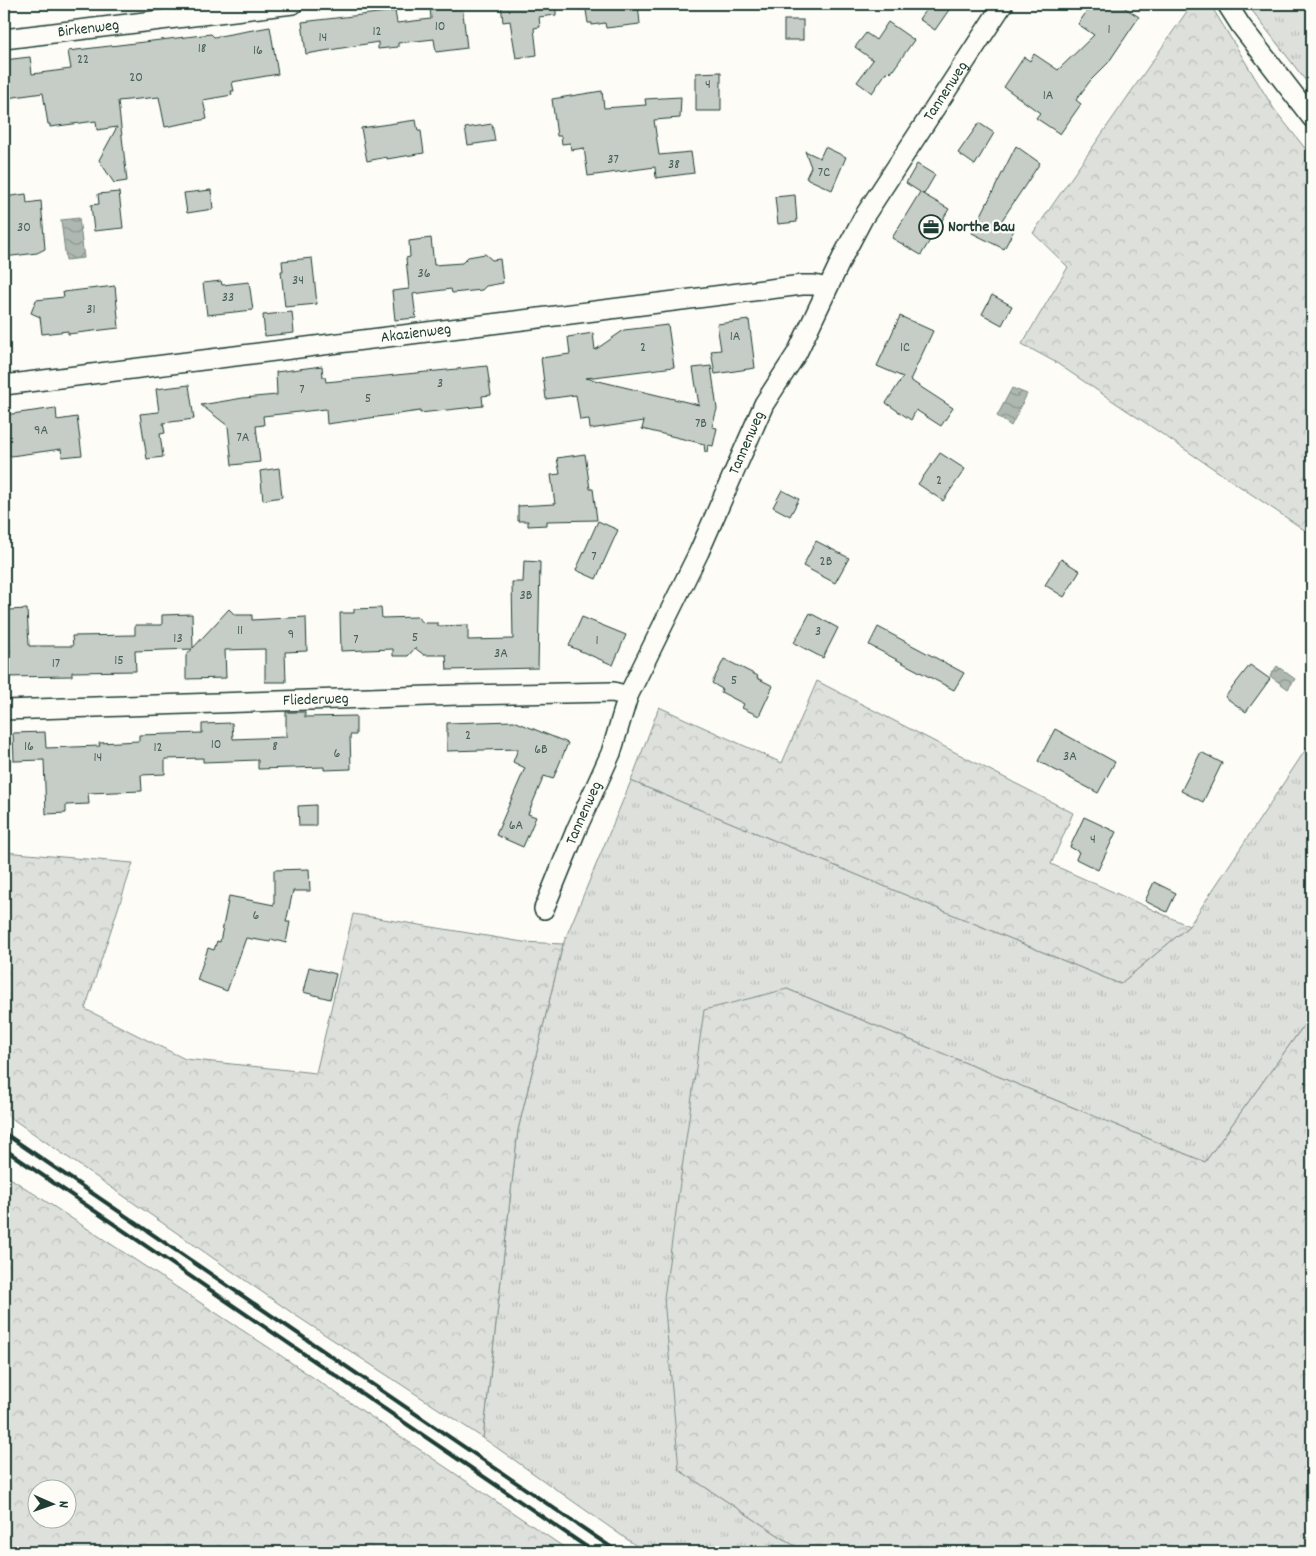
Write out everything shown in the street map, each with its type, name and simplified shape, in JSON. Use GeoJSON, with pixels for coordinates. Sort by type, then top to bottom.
{"type":"FeatureCollection","features":[{"type":"Feature","properties":{"kind":"street","name":"Birkenweg"},"geometry":{"type":"LineString","coordinates":[[4,40],[293,4]]}},
{"type":"Feature","properties":{"kind":"street","name":"Tannenweg"},"geometry":{"type":"LineString","coordinates":[[544,910],[610,753],[628,696],[699,552],[764,404],[798,353],[827,288],[863,218],[1003,4]]}},
{"type":"Feature","properties":{"kind":"street"},"geometry":{"type":"LineString","coordinates":[[1228,4],[1241,26],[1312,118]]}},
{"type":"Feature","properties":{"kind":"street","name":"Akazienweg"},"geometry":{"type":"LineString","coordinates":[[4,385],[802,285],[827,288]]}},
{"type":"Feature","properties":{"kind":"street","name":"Fliederweg"},"geometry":{"type":"LineString","coordinates":[[4,710],[468,695],[613,692],[628,696]]}},
{"type":"Feature","properties":{"kind":"green space"},"geometry":{"type":"Polygon","coordinates":[[[1192,4],[1210,4],[1274,109],[1312,157],[1312,535],[1055,362],[1022,344],[1068,267],[1033,233],[1192,4]]]}},
{"type":"Feature","properties":{"kind":"green space"},"geometry":{"type":"Polygon","coordinates":[[[1247,4],[1312,4],[1312,89],[1247,4]]]}},
{"type":"Feature","properties":{"kind":"green space"},"geometry":{"type":"Polygon","coordinates":[[[817,681],[1073,813],[1051,864],[1189,926],[1120,984],[631,781],[659,707],[782,763],[817,681]]]}},
{"type":"Feature","properties":{"kind":"green space"},"geometry":{"type":"Polygon","coordinates":[[[1312,740],[1312,1014],[1205,1162],[787,989],[679,1470],[804,1552],[645,1552],[483,1438],[518,1130],[563,944],[631,781],[1120,984],[1189,926],[1312,740]]]}},
{"type":"Feature","properties":{"kind":"green space"},"geometry":{"type":"Polygon","coordinates":[[[4,852],[133,863],[85,1009],[185,1059],[316,1073],[353,914],[523,942],[563,944],[518,1130],[483,1438],[298,1317],[4,1113],[4,852]]]}},
{"type":"Feature","properties":{"kind":"green space"},"geometry":{"type":"Polygon","coordinates":[[[787,989],[1205,1162],[1312,1014],[1312,1552],[804,1552],[679,1470],[664,1298],[704,1010],[787,989]]]}},
{"type":"Feature","properties":{"kind":"green space"},"geometry":{"type":"Polygon","coordinates":[[[4,1174],[271,1349],[571,1552],[4,1552],[4,1174]]]}},
{"type":"Feature","properties":{"kind":"water"},"geometry":{"type":"Polygon","coordinates":[[[79,218],[84,258],[66,260],[61,220],[79,218]]]}},
{"type":"Feature","properties":{"kind":"water"},"geometry":{"type":"Polygon","coordinates":[[[1012,388],[1027,394],[1011,426],[997,416],[1012,388]]]}},
{"type":"Feature","properties":{"kind":"water"},"geometry":{"type":"Polygon","coordinates":[[[1277,666],[1295,679],[1288,689],[1270,676],[1277,666]]]}},
{"type":"Feature","properties":{"kind":"building"},"geometry":{"type":"Polygon","coordinates":[[[462,4],[467,48],[436,52],[434,39],[398,43],[398,47],[378,49],[378,42],[306,54],[302,22],[395,11],[397,23],[431,19],[430,7],[462,4]]]}},
{"type":"Feature","properties":{"kind":"building"},"geometry":{"type":"Polygon","coordinates":[[[501,4],[556,4],[556,15],[539,17],[540,27],[534,28],[537,55],[516,58],[510,21],[503,22],[501,4]]]}},
{"type":"Feature","properties":{"kind":"building"},"geometry":{"type":"Polygon","coordinates":[[[585,4],[638,4],[640,24],[606,28],[605,23],[592,25],[592,23],[588,23],[585,4]]]}},
{"type":"Feature","properties":{"kind":"building"},"geometry":{"type":"Polygon","coordinates":[[[930,4],[953,4],[935,30],[919,19],[930,4]]]}},
{"type":"Feature","properties":{"kind":"building"},"geometry":{"type":"Polygon","coordinates":[[[1092,4],[1119,4],[1139,17],[1108,63],[1090,81],[1076,100],[1081,104],[1060,134],[1036,118],[1040,113],[1004,87],[1024,57],[1030,61],[1034,54],[1058,70],[1094,35],[1078,24],[1092,4]]]}},
{"type":"Feature","properties":{"kind":"building"},"geometry":{"type":"Polygon","coordinates":[[[784,20],[803,20],[803,40],[784,40],[784,20]]]}},
{"type":"Feature","properties":{"kind":"building"},"geometry":{"type":"Polygon","coordinates":[[[888,22],[914,40],[891,73],[888,70],[872,93],[857,82],[873,60],[855,47],[866,33],[876,40],[888,22]]]}},
{"type":"Feature","properties":{"kind":"building"},"geometry":{"type":"Polygon","coordinates":[[[270,27],[278,74],[232,82],[234,91],[231,91],[232,95],[203,100],[207,119],[165,127],[159,97],[118,101],[127,181],[114,183],[99,160],[117,127],[97,130],[96,121],[50,127],[43,93],[7,98],[4,60],[30,57],[32,74],[71,69],[68,51],[211,34],[214,37],[270,27]]]}},
{"type":"Feature","properties":{"kind":"building"},"geometry":{"type":"Polygon","coordinates":[[[721,72],[721,111],[696,111],[696,73],[721,72]]]}},
{"type":"Feature","properties":{"kind":"building"},"geometry":{"type":"Polygon","coordinates":[[[602,91],[604,108],[646,105],[645,99],[681,97],[680,118],[654,120],[659,155],[691,152],[694,173],[656,178],[655,167],[588,176],[584,148],[571,150],[570,143],[562,144],[561,136],[557,136],[552,99],[602,91]]]}},
{"type":"Feature","properties":{"kind":"building"},"geometry":{"type":"Polygon","coordinates":[[[416,120],[418,131],[421,131],[424,153],[367,161],[361,128],[416,120]]]}},
{"type":"Feature","properties":{"kind":"building"},"geometry":{"type":"Polygon","coordinates":[[[979,123],[994,133],[975,165],[958,153],[979,123]]]}},
{"type":"Feature","properties":{"kind":"building"},"geometry":{"type":"Polygon","coordinates":[[[492,124],[495,141],[468,145],[465,128],[492,124]]]}},
{"type":"Feature","properties":{"kind":"building"},"geometry":{"type":"Polygon","coordinates":[[[1016,146],[1040,163],[1000,223],[1014,230],[1004,249],[972,233],[1016,146]]]}},
{"type":"Feature","properties":{"kind":"building"},"geometry":{"type":"Polygon","coordinates":[[[825,147],[846,157],[832,190],[806,178],[811,167],[805,151],[820,158],[825,147]]]}},
{"type":"Feature","properties":{"kind":"building"},"geometry":{"type":"Polygon","coordinates":[[[917,164],[935,175],[924,194],[921,193],[949,209],[921,255],[892,238],[920,192],[906,183],[917,164]]]}},
{"type":"Feature","properties":{"kind":"building"},"geometry":{"type":"Polygon","coordinates":[[[211,190],[213,209],[187,213],[184,193],[211,190]]]}},
{"type":"Feature","properties":{"kind":"building"},"geometry":{"type":"Polygon","coordinates":[[[119,192],[123,228],[94,231],[91,205],[99,204],[98,194],[119,192]]]}},
{"type":"Feature","properties":{"kind":"building"},"geometry":{"type":"Polygon","coordinates":[[[26,194],[27,203],[41,201],[45,249],[37,253],[4,257],[4,197],[26,194]]]}},
{"type":"Feature","properties":{"kind":"building"},"geometry":{"type":"Polygon","coordinates":[[[795,195],[797,222],[778,224],[775,197],[795,195]]]}},
{"type":"Feature","properties":{"kind":"building"},"geometry":{"type":"Polygon","coordinates":[[[431,238],[434,265],[462,263],[468,257],[485,254],[492,260],[500,259],[503,283],[486,286],[482,290],[452,293],[451,289],[413,294],[416,318],[395,320],[392,291],[409,289],[406,258],[410,257],[409,241],[431,238]]]}},
{"type":"Feature","properties":{"kind":"building"},"geometry":{"type":"Polygon","coordinates":[[[312,258],[317,304],[285,307],[281,271],[283,271],[282,261],[312,258]]]}},
{"type":"Feature","properties":{"kind":"building"},"geometry":{"type":"Polygon","coordinates":[[[221,281],[222,285],[249,282],[253,310],[207,315],[203,283],[221,281]]]}},
{"type":"Feature","properties":{"kind":"building"},"geometry":{"type":"Polygon","coordinates":[[[115,286],[119,328],[68,334],[68,331],[42,334],[40,317],[31,313],[36,300],[64,297],[63,292],[115,286]]]}},
{"type":"Feature","properties":{"kind":"building"},"geometry":{"type":"Polygon","coordinates":[[[992,295],[1012,306],[1002,325],[982,314],[992,295]]]}},
{"type":"Feature","properties":{"kind":"building"},"geometry":{"type":"Polygon","coordinates":[[[292,312],[294,333],[265,336],[263,315],[292,312]]]}},
{"type":"Feature","properties":{"kind":"building"},"geometry":{"type":"Polygon","coordinates":[[[900,316],[933,331],[910,380],[953,408],[941,426],[916,410],[911,420],[886,403],[903,377],[877,366],[900,316]]]}},
{"type":"Feature","properties":{"kind":"building"},"geometry":{"type":"Polygon","coordinates":[[[749,320],[755,368],[715,374],[711,351],[721,350],[717,324],[749,320]]]}},
{"type":"Feature","properties":{"kind":"building"},"geometry":{"type":"Polygon","coordinates":[[[668,325],[674,367],[586,378],[699,405],[693,368],[711,366],[717,409],[712,427],[717,428],[713,446],[708,445],[707,452],[705,452],[704,444],[642,429],[644,421],[590,429],[589,419],[580,420],[576,395],[546,399],[541,358],[570,354],[568,337],[593,333],[595,350],[624,330],[668,325]]]}},
{"type":"Feature","properties":{"kind":"building"},"geometry":{"type":"Polygon","coordinates":[[[322,366],[323,377],[325,377],[326,382],[487,366],[491,395],[482,396],[483,406],[420,413],[420,411],[327,424],[326,409],[263,416],[264,425],[256,426],[260,462],[232,465],[228,426],[201,405],[277,395],[276,372],[322,366]]]}},
{"type":"Feature","properties":{"kind":"building"},"geometry":{"type":"Polygon","coordinates":[[[189,385],[194,419],[163,423],[165,433],[160,434],[163,457],[147,459],[140,414],[159,412],[156,389],[189,385]]]}},
{"type":"Feature","properties":{"kind":"building"},"geometry":{"type":"Polygon","coordinates":[[[56,408],[57,420],[77,417],[82,455],[62,457],[61,449],[4,457],[4,415],[56,408]]]}},
{"type":"Feature","properties":{"kind":"building"},"geometry":{"type":"Polygon","coordinates":[[[940,453],[965,469],[943,501],[918,484],[940,453]]]}},
{"type":"Feature","properties":{"kind":"building"},"geometry":{"type":"Polygon","coordinates":[[[585,454],[590,489],[593,489],[597,520],[547,521],[547,525],[528,526],[528,521],[518,521],[518,506],[555,504],[551,475],[560,474],[557,458],[585,454]]]}},
{"type":"Feature","properties":{"kind":"building"},"geometry":{"type":"Polygon","coordinates":[[[279,468],[282,497],[263,500],[260,471],[279,468]]]}},
{"type":"Feature","properties":{"kind":"building"},"geometry":{"type":"Polygon","coordinates":[[[782,490],[799,499],[790,516],[773,507],[782,490]]]}},
{"type":"Feature","properties":{"kind":"building"},"geometry":{"type":"Polygon","coordinates":[[[598,521],[618,530],[596,579],[576,570],[598,521]]]}},
{"type":"Feature","properties":{"kind":"building"},"geometry":{"type":"Polygon","coordinates":[[[816,541],[849,558],[835,583],[803,566],[816,541]]]}},
{"type":"Feature","properties":{"kind":"building"},"geometry":{"type":"Polygon","coordinates":[[[1061,559],[1080,571],[1064,597],[1045,585],[1061,559]]]}},
{"type":"Feature","properties":{"kind":"building"},"geometry":{"type":"Polygon","coordinates":[[[524,561],[540,562],[538,668],[447,670],[446,655],[424,655],[415,648],[408,656],[393,656],[393,649],[341,651],[340,613],[354,613],[354,609],[381,608],[382,618],[417,617],[424,623],[438,623],[438,626],[468,625],[468,640],[513,639],[512,582],[523,582],[524,561]]]}},
{"type":"Feature","properties":{"kind":"building"},"geometry":{"type":"Polygon","coordinates":[[[27,609],[29,646],[73,646],[72,636],[135,635],[135,625],[162,625],[162,615],[192,614],[193,648],[229,609],[235,615],[252,615],[252,620],[306,617],[307,651],[285,652],[286,682],[265,682],[265,649],[225,650],[226,678],[186,679],[186,656],[192,649],[135,651],[136,671],[72,672],[72,676],[4,677],[4,653],[10,653],[8,610],[27,609]]]}},
{"type":"Feature","properties":{"kind":"building"},"geometry":{"type":"Polygon","coordinates":[[[810,613],[838,628],[823,658],[794,643],[810,613]]]}},
{"type":"Feature","properties":{"kind":"building"},"geometry":{"type":"Polygon","coordinates":[[[582,617],[626,635],[613,665],[569,646],[582,617]]]}},
{"type":"Feature","properties":{"kind":"building"},"geometry":{"type":"Polygon","coordinates":[[[878,627],[964,673],[954,690],[869,645],[878,627]]]}},
{"type":"Feature","properties":{"kind":"building"},"geometry":{"type":"Polygon","coordinates":[[[724,659],[758,676],[757,678],[773,686],[759,716],[742,708],[744,704],[721,692],[722,689],[712,683],[724,659]]]}},
{"type":"Feature","properties":{"kind":"building"},"geometry":{"type":"Polygon","coordinates":[[[1250,665],[1270,679],[1246,712],[1225,697],[1250,665]]]}},
{"type":"Feature","properties":{"kind":"building"},"geometry":{"type":"Polygon","coordinates":[[[286,712],[305,712],[305,717],[356,716],[356,735],[350,735],[351,769],[324,770],[324,767],[258,769],[258,760],[203,762],[203,758],[165,759],[165,774],[141,775],[142,791],[88,793],[89,804],[66,805],[66,813],[46,814],[44,760],[14,761],[13,733],[45,732],[46,748],[100,746],[99,743],[139,741],[139,735],[202,733],[202,724],[232,723],[233,739],[286,737],[286,712]]]}},
{"type":"Feature","properties":{"kind":"building"},"geometry":{"type":"Polygon","coordinates":[[[514,721],[568,743],[553,779],[544,776],[528,814],[536,817],[523,847],[496,835],[525,768],[513,762],[518,749],[447,751],[447,723],[514,721]]]}},
{"type":"Feature","properties":{"kind":"building"},"geometry":{"type":"Polygon","coordinates":[[[1055,729],[1115,762],[1098,793],[1038,761],[1055,729]]]}},
{"type":"Feature","properties":{"kind":"building"},"geometry":{"type":"Polygon","coordinates":[[[1201,752],[1222,763],[1203,802],[1181,791],[1201,752]]]}},
{"type":"Feature","properties":{"kind":"building"},"geometry":{"type":"Polygon","coordinates":[[[316,805],[316,826],[299,826],[298,806],[316,805]]]}},
{"type":"Feature","properties":{"kind":"building"},"geometry":{"type":"Polygon","coordinates":[[[1084,817],[1116,832],[1098,870],[1076,859],[1079,852],[1070,847],[1084,817]]]}},
{"type":"Feature","properties":{"kind":"building"},"geometry":{"type":"Polygon","coordinates":[[[309,869],[310,891],[293,891],[286,922],[290,922],[286,943],[271,939],[270,942],[246,938],[227,991],[197,980],[208,948],[214,950],[217,941],[220,942],[229,896],[274,905],[274,870],[309,869]]]}},
{"type":"Feature","properties":{"kind":"building"},"geometry":{"type":"Polygon","coordinates":[[[1154,882],[1176,893],[1167,912],[1145,901],[1154,882]]]}},
{"type":"Feature","properties":{"kind":"building"},"geometry":{"type":"Polygon","coordinates":[[[309,967],[336,974],[330,999],[303,992],[309,967]]]}},
{"type":"Feature","properties":{"kind":"railway"},"geometry":{"type":"LineString","coordinates":[[4,1133],[618,1552]]}},
{"type":"Feature","properties":{"kind":"railway"},"geometry":{"type":"LineString","coordinates":[[4,1149],[594,1552]]}},
{"type":"Feature","properties":{"kind":"place","name":"Northe Bau"},"geometry":{"type":"Point","coordinates":[931,227]}}]}
